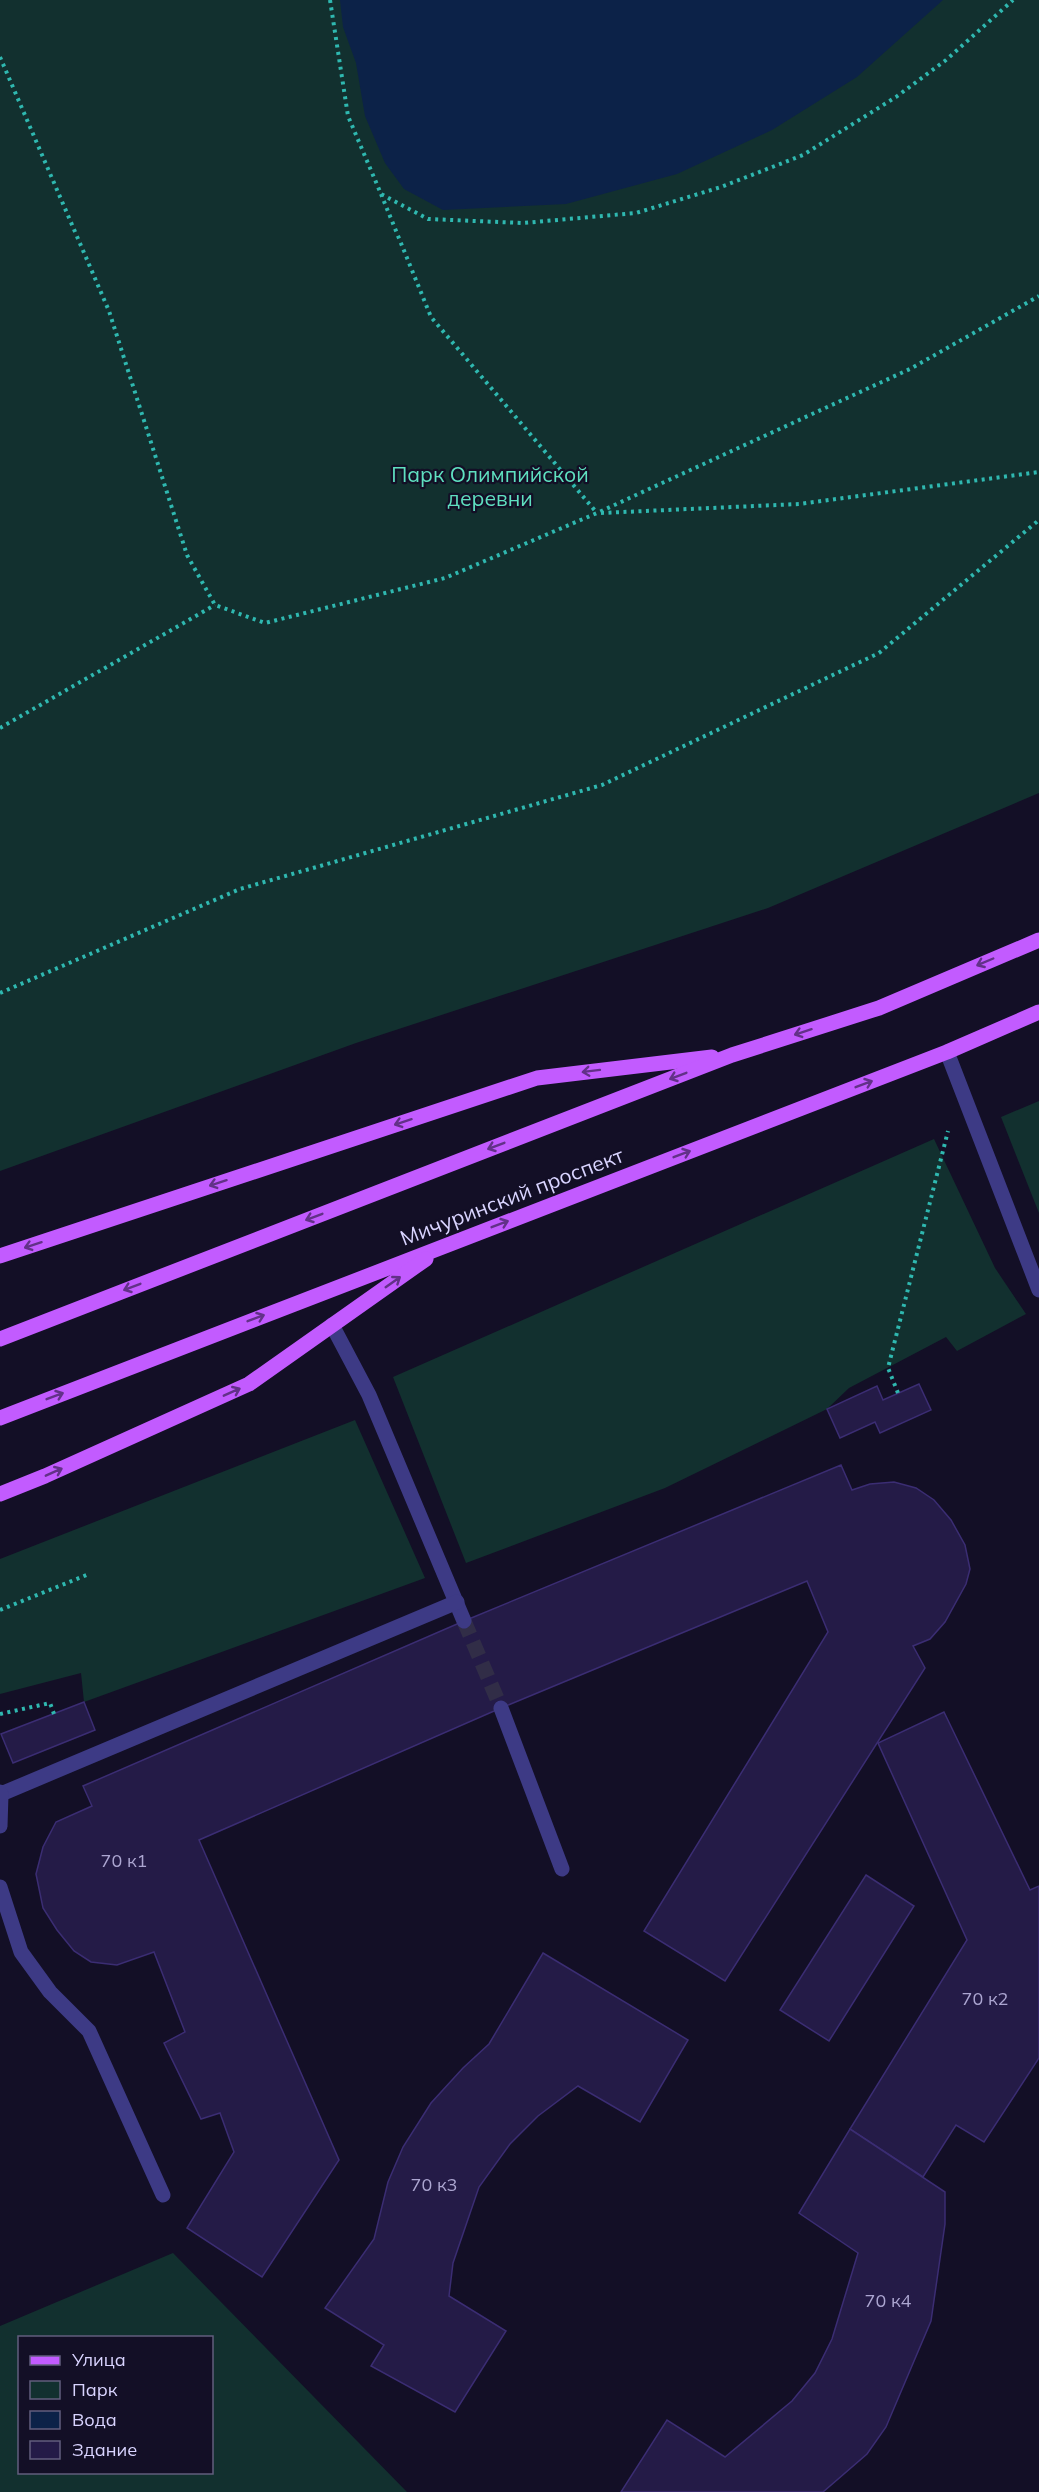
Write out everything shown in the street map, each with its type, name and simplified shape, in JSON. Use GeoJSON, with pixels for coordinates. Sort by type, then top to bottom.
{"type":"FeatureCollection","features":[{"type":"Feature","properties":{"kind":"main road"},"geometry":{"type":"LineString","coordinates":[[0,1339],[732,1055],[879,1008],[1039,940]]}},
{"type":"Feature","properties":{"kind":"main road","name":"Мичуринский проспект"},"geometry":{"type":"LineString","coordinates":[[0,1418],[947,1052],[1039,1012]]}},
{"type":"Feature","properties":{"kind":"main road"},"geometry":{"type":"LineString","coordinates":[[0,1256],[537,1078],[732,1055]]}},
{"type":"Feature","properties":{"kind":"main road"},"geometry":{"type":"LineString","coordinates":[[0,1494],[249,1384],[445,1245]]}},
{"type":"Feature","properties":{"kind":"lane"},"geometry":{"type":"LineString","coordinates":[[947,1052],[1039,1290]]}},
{"type":"Feature","properties":{"kind":"lane"},"geometry":{"type":"LineString","coordinates":[[332,1325],[369,1395],[464,1621]]}},
{"type":"Feature","properties":{"kind":"lane"},"geometry":{"type":"LineString","coordinates":[[0,1826],[1,1793],[457,1602]]}},
{"type":"Feature","properties":{"kind":"lane"},"geometry":{"type":"LineString","coordinates":[[501,1708],[562,1869]]}},
{"type":"Feature","properties":{"kind":"lane"},"geometry":{"type":"LineString","coordinates":[[0,1887],[21,1952],[50,1992],[89,2031],[163,2195]]}},
{"type":"Feature","properties":{"kind":"path"},"geometry":{"type":"LineString","coordinates":[[330,0],[348,116],[431,317],[597,513]]}},
{"type":"Feature","properties":{"kind":"path"},"geometry":{"type":"LineString","coordinates":[[381,194],[428,219],[522,223],[636,213],[710,191],[803,156],[896,97],[946,60],[1013,0]]}},
{"type":"Feature","properties":{"kind":"path"},"geometry":{"type":"LineString","coordinates":[[0,57],[109,311],[188,555],[215,605],[265,623],[445,578],[597,513],[910,369],[1039,296]]}},
{"type":"Feature","properties":{"kind":"path"},"geometry":{"type":"LineString","coordinates":[[597,513],[799,504],[1039,472]]}},
{"type":"Feature","properties":{"kind":"path"},"geometry":{"type":"LineString","coordinates":[[0,993],[240,889],[602,785],[879,653],[1039,520]]}},
{"type":"Feature","properties":{"kind":"path"},"geometry":{"type":"LineString","coordinates":[[0,728],[215,605]]}},
{"type":"Feature","properties":{"kind":"path"},"geometry":{"type":"LineString","coordinates":[[898,1393],[888,1368],[949,1127]]}},
{"type":"Feature","properties":{"kind":"path"},"geometry":{"type":"LineString","coordinates":[[0,1610],[89,1574]]}},
{"type":"Feature","properties":{"kind":"path"},"geometry":{"type":"LineString","coordinates":[[0,1713],[50,1703],[54,1714]]}},
{"type":"Feature","properties":{"kind":"green space","name":"Парк Олимпийской деревни"},"geometry":{"type":"Polygon","coordinates":[[[0,0],[1039,0],[1039,793],[768,908],[356,1043],[0,1171],[0,0]]]}},
{"type":"Feature","properties":{"kind":"green space"},"geometry":{"type":"Polygon","coordinates":[[[1039,1101],[1039,1213],[1001,1117],[1039,1101]]]}},
{"type":"Feature","properties":{"kind":"green space"},"geometry":{"type":"Polygon","coordinates":[[[934,1139],[995,1268],[1026,1314],[957,1351],[946,1337],[849,1388],[827,1409],[665,1488],[466,1563],[393,1377],[934,1139]]]}},
{"type":"Feature","properties":{"kind":"green space"},"geometry":{"type":"Polygon","coordinates":[[[355,1420],[425,1578],[84,1702],[81,1673],[0,1694],[0,1559],[355,1420]]]}},
{"type":"Feature","properties":{"kind":"green space"},"geometry":{"type":"Polygon","coordinates":[[[173,2253],[407,2492],[0,2492],[0,2326],[173,2253]]]}},
{"type":"Feature","properties":{"kind":"water"},"geometry":{"type":"Polygon","coordinates":[[[340,0],[943,0],[857,77],[772,130],[677,174],[566,204],[443,210],[404,189],[385,163],[365,116],[356,63],[343,27],[340,0]]]}},
{"type":"Feature","properties":{"kind":"building"},"geometry":{"type":"Polygon","coordinates":[[[919,1384],[931,1410],[880,1433],[875,1422],[840,1438],[827,1409],[877,1386],[883,1400],[919,1384]]]}},
{"type":"Feature","properties":{"kind":"building"},"geometry":{"type":"Polygon","coordinates":[[[841,1465],[852,1490],[870,1484],[894,1482],[916,1488],[934,1500],[951,1520],[965,1545],[970,1569],[966,1584],[945,1622],[930,1639],[913,1646],[925,1668],[725,1981],[644,1931],[828,1632],[807,1581],[501,1708],[199,1840],[339,2160],[262,2277],[187,2228],[234,2152],[220,2113],[201,2119],[164,2043],[185,2032],[154,1952],[117,1965],[91,1962],[74,1951],[43,1908],[36,1874],[43,1847],[56,1822],[92,1806],[83,1786],[464,1621],[841,1465]]]}},
{"type":"Feature","properties":{"kind":"building"},"geometry":{"type":"Polygon","coordinates":[[[84,1702],[95,1730],[13,1763],[1,1734],[84,1702]]]}},
{"type":"Feature","properties":{"kind":"building"},"geometry":{"type":"Polygon","coordinates":[[[944,1712],[1030,1890],[1039,1886],[1039,2058],[984,2142],[956,2125],[923,2177],[850,2129],[967,1940],[878,1743],[944,1712]]]}},
{"type":"Feature","properties":{"kind":"building"},"geometry":{"type":"Polygon","coordinates":[[[866,1875],[914,1906],[829,2041],[780,2010],[866,1875]]]}},
{"type":"Feature","properties":{"kind":"building"},"geometry":{"type":"Polygon","coordinates":[[[543,1953],[688,2040],[640,2122],[578,2086],[538,2116],[510,2144],[479,2187],[453,2263],[449,2296],[506,2331],[455,2412],[371,2366],[384,2345],[325,2308],[374,2239],[388,2182],[403,2147],[431,2103],[489,2044],[543,1953]]]}},
{"type":"Feature","properties":{"kind":"building"},"geometry":{"type":"Polygon","coordinates":[[[850,2129],[945,2192],[945,2224],[931,2321],[886,2427],[867,2454],[823,2492],[621,2492],[667,2420],[725,2457],[792,2401],[815,2373],[832,2339],[858,2253],[799,2213],[850,2129]]]}},
{"type":"Feature","properties":{"kind":"tunnel"},"geometry":{"type":"LineString","coordinates":[[464,1621],[501,1708]]}}]}
